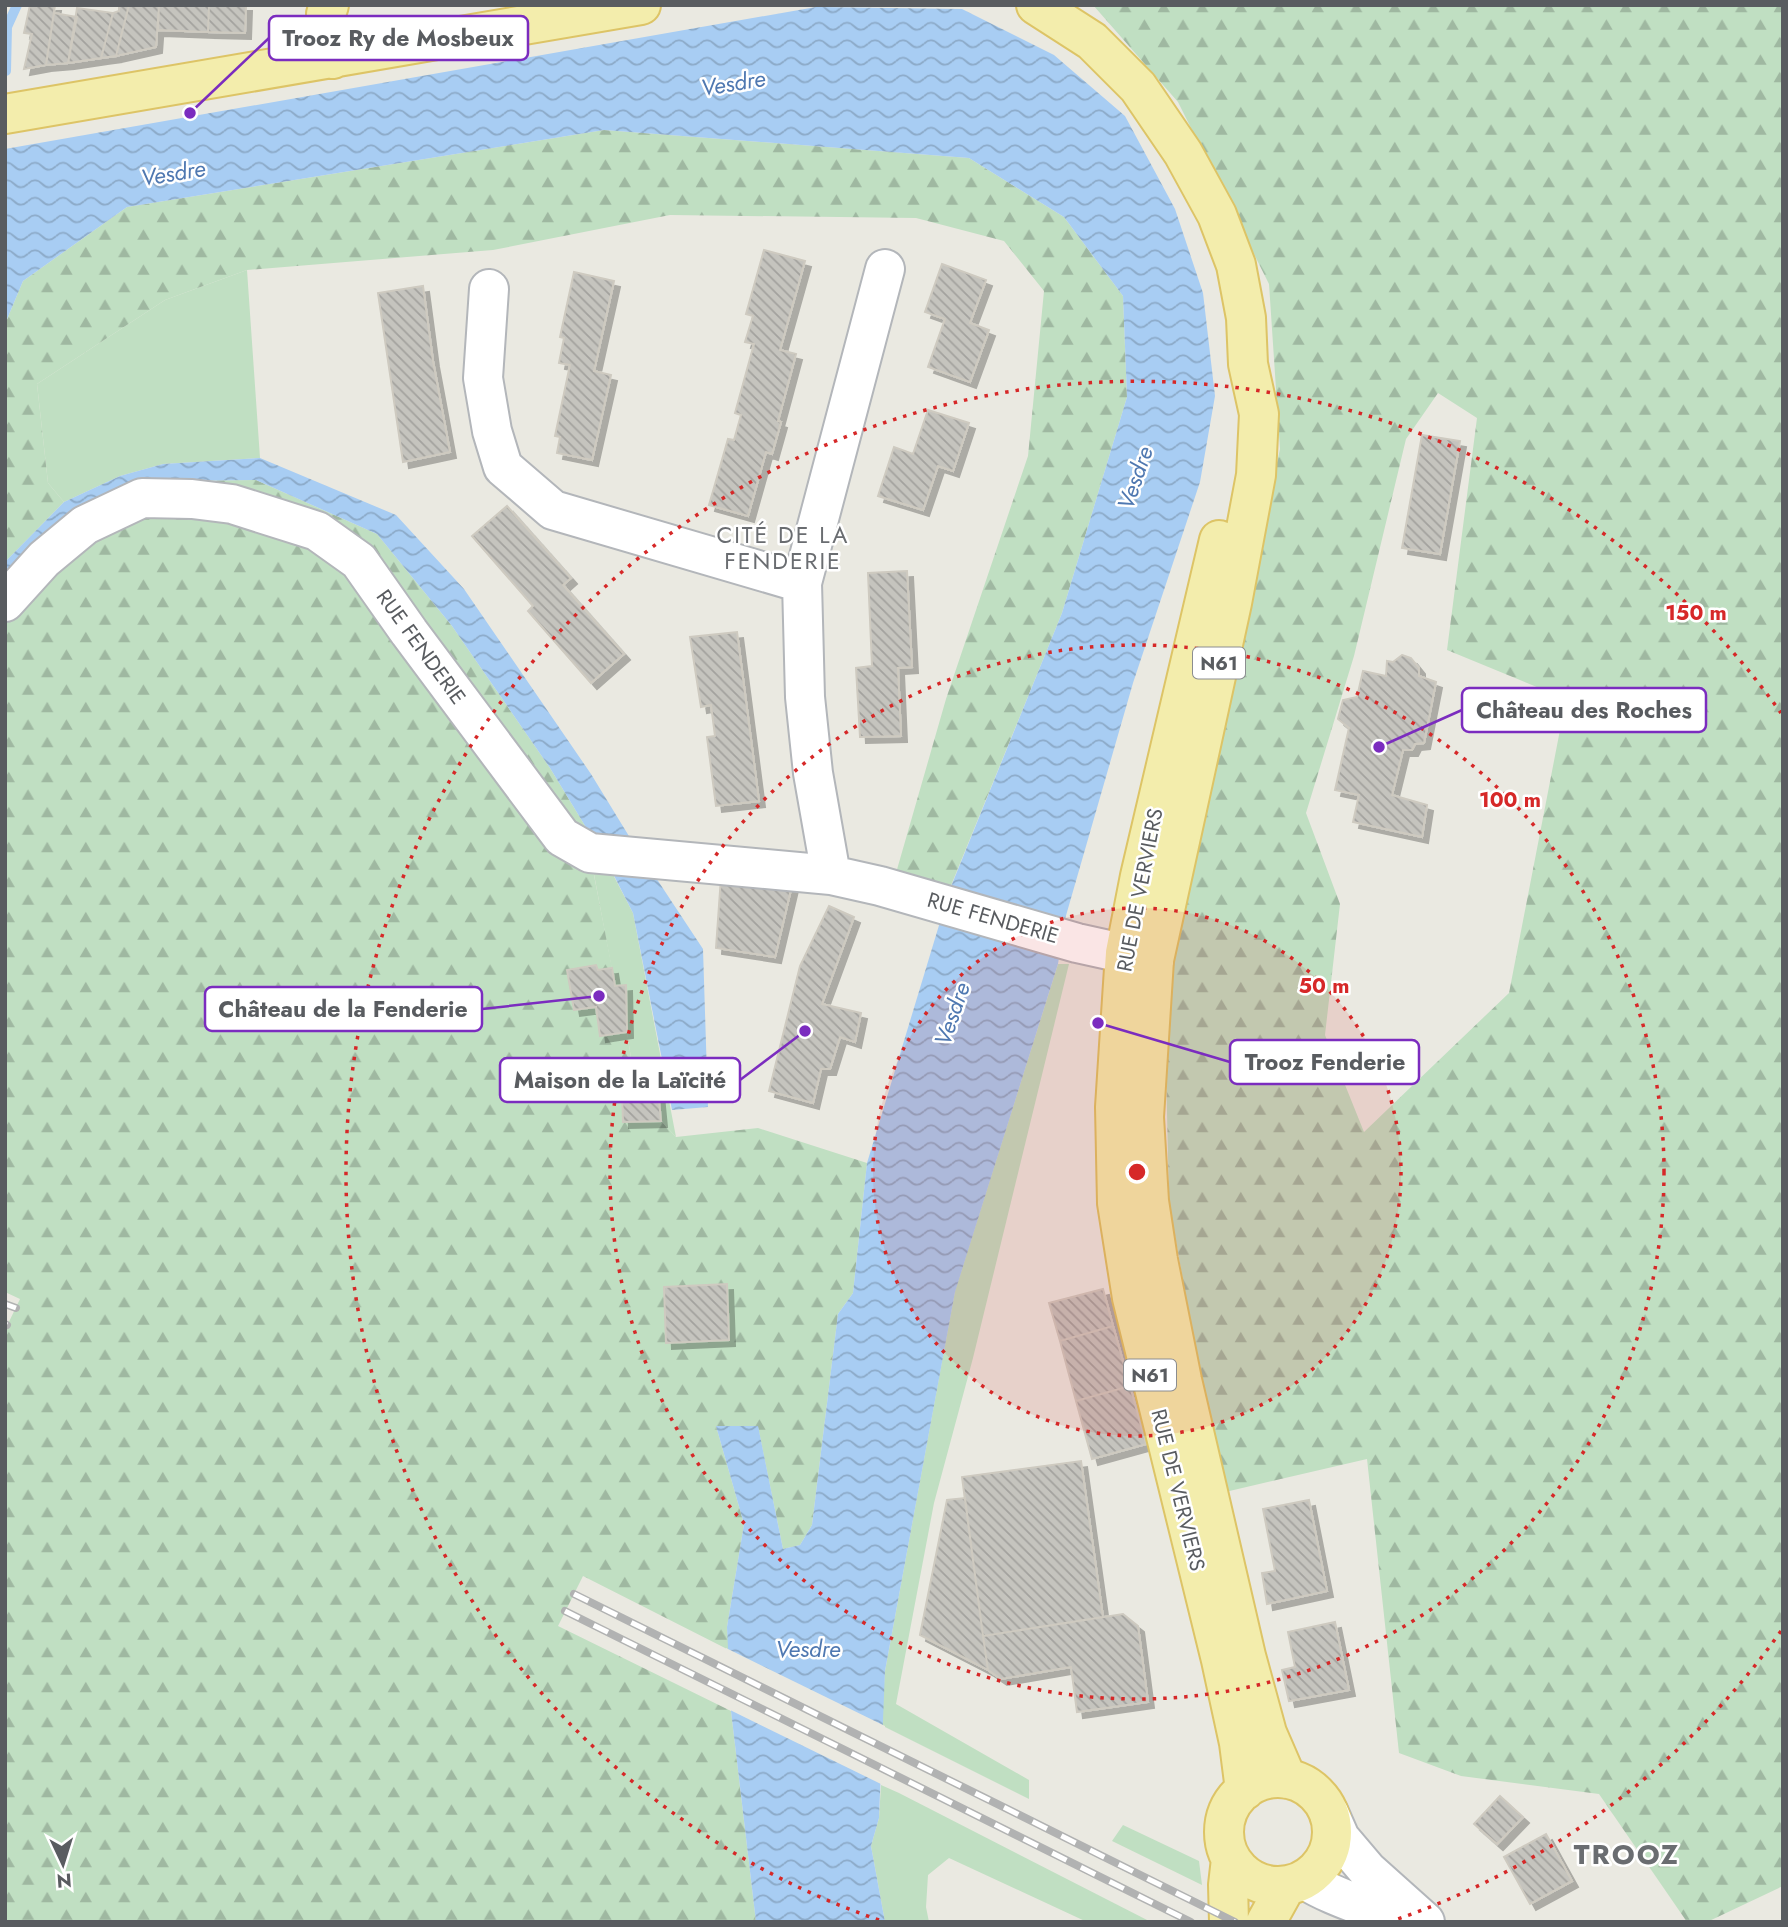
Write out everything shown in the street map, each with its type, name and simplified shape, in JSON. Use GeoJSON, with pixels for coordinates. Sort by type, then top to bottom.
{"type":"FeatureCollection","features":[{"type":"Feature","properties":{"kind":"main road"},"geometry":{"type":"LineString","coordinates":[[328,5],[326,14],[333,59]]}},
{"type":"Feature","properties":{"kind":"main road"},"geometry":{"type":"LineString","coordinates":[[5,114],[641,5]]}},
{"type":"Feature","properties":{"kind":"main road","name":"RUE DE VERVIERS"},"geometry":{"type":"LineString","coordinates":[[1036,5],[1092,41],[1138,87],[1183,153],[1217,215],[1236,265],[1246,318],[1248,364],[1228,503],[1140,876],[1144,1116],[1149,1201],[1158,1260],[1188,1407],[1246,1656],[1267,1734],[1287,1779]]}},
{"type":"Feature","properties":{"kind":"main road","name":"RUE DE VERVIERS"},"geometry":{"type":"LineString","coordinates":[[1140,956],[1115,1107],[1117,1203],[1132,1298],[1224,1672],[1239,1742],[1245,1790]]}},
{"type":"Feature","properties":{"kind":"main road"},"geometry":{"type":"LineString","coordinates":[[1266,1922],[1295,1883],[1320,1867],[1329,1850],[1332,1832],[1329,1813],[1319,1797],[1305,1785],[1287,1779],[1265,1780],[1245,1790],[1236,1799],[1225,1822],[1226,1847],[1239,1870],[1249,1878],[1267,1885],[1295,1883]]}},
{"type":"Feature","properties":{"kind":"main road"},"geometry":{"type":"LineString","coordinates":[[1229,1922],[1228,1885],[1231,1859]]}},
{"type":"Feature","properties":{"kind":"street"},"geometry":{"type":"LineString","coordinates":[[831,875],[813,774],[806,697],[802,583],[885,269]]}},
{"type":"Feature","properties":{"kind":"street"},"geometry":{"type":"LineString","coordinates":[[489,289],[482,378],[492,431],[503,467],[553,510],[802,583]]}},
{"type":"Feature","properties":{"kind":"street","name":"RUE FENDERIE"},"geometry":{"type":"LineString","coordinates":[[5,602],[44,559],[85,524],[142,498],[192,499],[232,504],[317,531],[359,561],[562,837],[590,853],[831,875],[880,886],[1077,943],[1140,956]]}},
{"type":"Feature","properties":{"kind":"street"},"geometry":{"type":"LineString","coordinates":[[1329,1813],[1340,1838],[1367,1871],[1424,1922]]}},
{"type":"Feature","properties":{"kind":"street"},"geometry":{"type":"LineString","coordinates":[[1295,1883],[1366,1906],[1401,1922]]}},
{"type":"Feature","properties":{"kind":"green space"},"geometry":{"type":"Polygon","coordinates":[[[1093,5],[1783,5],[1783,1886],[1707,1922],[1687,1922],[1599,1794],[1461,1776],[1399,1753],[1367,1459],[1221,1493],[1169,1202],[1164,979],[1280,449],[1269,284],[1178,102],[1093,5]],[[1438,393],[1406,439],[1354,656],[1306,813],[1340,904],[1325,1035],[1364,1132],[1509,993],[1566,699],[1447,650],[1477,418],[1438,393]]]}},
{"type":"Feature","properties":{"kind":"green space"},"geometry":{"type":"Polygon","coordinates":[[[604,130],[969,158],[1064,217],[1123,296],[1127,397],[1062,613],[950,888],[896,873],[946,699],[1028,456],[1044,291],[1004,241],[916,218],[670,215],[493,250],[247,270],[165,300],[37,384],[48,483],[64,502],[5,562],[5,324],[23,281],[127,207],[604,130]]]}},
{"type":"Feature","properties":{"kind":"green space"},"geometry":{"type":"Polygon","coordinates":[[[247,270],[260,458],[163,464],[120,476],[64,502],[48,483],[37,384],[165,300],[247,270]]]}},
{"type":"Feature","properties":{"kind":"green space"},"geometry":{"type":"Polygon","coordinates":[[[256,480],[377,534],[452,626],[550,768],[607,862],[593,870],[612,968],[598,970],[596,965],[596,1007],[600,1036],[627,1032],[636,1091],[622,1092],[623,1122],[661,1121],[676,1137],[758,1128],[867,1163],[853,1293],[838,1314],[812,1525],[800,1545],[783,1549],[758,1427],[716,1426],[744,1524],[727,1627],[729,1650],[583,1576],[558,1626],[731,1711],[756,1922],[5,1922],[5,1330],[20,1299],[5,1292],[5,589],[163,481],[256,480]]]}},
{"type":"Feature","properties":{"kind":"green space"},"geometry":{"type":"Polygon","coordinates":[[[607,863],[633,913],[676,1137],[661,1121],[658,1090],[636,1091],[627,1032],[626,985],[615,986],[593,869],[607,863]]]}},
{"type":"Feature","properties":{"kind":"green space"},"geometry":{"type":"Polygon","coordinates":[[[1058,964],[1069,964],[973,1358],[934,1503],[896,1704],[1029,1780],[1029,1799],[881,1725],[885,1671],[955,1291],[1058,964]]]}},
{"type":"Feature","properties":{"kind":"green space"},"geometry":{"type":"Polygon","coordinates":[[[881,1785],[1151,1922],[1087,1922],[949,1858],[928,1875],[926,1907],[929,1922],[885,1922],[871,1846],[879,1818],[881,1785]]]}},
{"type":"Feature","properties":{"kind":"green space"},"geometry":{"type":"Polygon","coordinates":[[[1123,1825],[1199,1861],[1202,1885],[1112,1841],[1123,1825]]]}},
{"type":"Feature","properties":{"kind":"water","name":"Vesdre"},"geometry":{"type":"Polygon","coordinates":[[[816,7],[962,9],[1054,55],[1125,116],[1175,209],[1203,293],[1215,396],[1200,482],[1133,683],[1065,919],[1058,964],[955,1292],[885,1671],[879,1818],[871,1846],[885,1922],[756,1922],[731,1711],[727,1627],[744,1524],[716,1426],[758,1426],[783,1549],[800,1545],[812,1525],[838,1314],[853,1293],[867,1163],[950,889],[1062,613],[1127,397],[1123,296],[1064,217],[969,158],[604,130],[127,207],[23,281],[5,324],[5,149],[816,7]]]}},
{"type":"Feature","properties":{"kind":"water"},"geometry":{"type":"Polygon","coordinates":[[[260,458],[396,515],[464,589],[591,774],[703,949],[708,1107],[672,1110],[633,913],[607,862],[550,768],[452,626],[377,534],[256,480],[163,481],[5,589],[5,562],[64,502],[120,476],[163,464],[260,458]]]}},
{"type":"Feature","properties":{"kind":"pier"},"geometry":{"type":"Polygon","coordinates":[[[726,1648],[885,1726],[885,1786],[728,1709],[726,1648]]]}},
{"type":"Feature","properties":{"kind":"building"},"geometry":{"type":"Polygon","coordinates":[[[30,5],[55,5],[46,65],[24,69],[32,34],[24,33],[30,5]]]}},
{"type":"Feature","properties":{"kind":"building"},"geometry":{"type":"Polygon","coordinates":[[[119,5],[129,5],[116,56],[101,58],[113,13],[119,11],[119,5]]]}},
{"type":"Feature","properties":{"kind":"building"},"geometry":{"type":"Polygon","coordinates":[[[129,5],[159,5],[156,47],[116,56],[129,5]]]}},
{"type":"Feature","properties":{"kind":"building"},"geometry":{"type":"Polygon","coordinates":[[[159,5],[209,5],[208,32],[158,30],[159,5]]]}},
{"type":"Feature","properties":{"kind":"building"},"geometry":{"type":"Polygon","coordinates":[[[209,5],[246,5],[245,33],[208,32],[209,5]]]}},
{"type":"Feature","properties":{"kind":"building"},"geometry":{"type":"Polygon","coordinates":[[[77,8],[113,13],[101,58],[68,63],[77,8]]]}},
{"type":"Feature","properties":{"kind":"building"},"geometry":{"type":"Polygon","coordinates":[[[54,13],[77,17],[68,63],[46,65],[54,13]]]}},
{"type":"Feature","properties":{"kind":"building"},"geometry":{"type":"Polygon","coordinates":[[[764,250],[805,261],[780,350],[796,354],[778,421],[781,422],[772,454],[766,452],[748,516],[709,505],[728,439],[734,440],[741,415],[735,413],[754,344],[745,342],[753,316],[746,314],[764,250]]]}},
{"type":"Feature","properties":{"kind":"building"},"geometry":{"type":"Polygon","coordinates":[[[942,264],[986,280],[970,323],[989,330],[970,382],[928,367],[945,319],[925,312],[942,264]]]}},
{"type":"Feature","properties":{"kind":"building"},"geometry":{"type":"Polygon","coordinates":[[[574,272],[614,281],[594,371],[611,375],[592,460],[557,453],[560,437],[555,436],[570,365],[559,363],[564,338],[560,337],[574,272]]]}},
{"type":"Feature","properties":{"kind":"building"},"geometry":{"type":"Polygon","coordinates":[[[423,286],[433,361],[450,452],[403,462],[378,293],[423,286]]]}},
{"type":"Feature","properties":{"kind":"building"},"geometry":{"type":"Polygon","coordinates":[[[928,410],[969,423],[953,471],[938,466],[923,510],[878,496],[894,447],[913,454],[928,410]]]}},
{"type":"Feature","properties":{"kind":"building"},"geometry":{"type":"Polygon","coordinates":[[[1422,435],[1460,441],[1440,554],[1402,548],[1422,435]]]}},
{"type":"Feature","properties":{"kind":"building"},"geometry":{"type":"Polygon","coordinates":[[[507,506],[571,578],[563,585],[624,654],[591,683],[528,611],[533,606],[472,536],[507,506]]]}},
{"type":"Feature","properties":{"kind":"building"},"geometry":{"type":"Polygon","coordinates":[[[907,571],[912,667],[898,668],[901,736],[860,737],[856,668],[872,666],[868,573],[907,571]]]}},
{"type":"Feature","properties":{"kind":"building"},"geometry":{"type":"Polygon","coordinates":[[[737,632],[759,801],[716,806],[707,737],[715,736],[711,705],[701,707],[690,637],[737,632]]]}},
{"type":"Feature","properties":{"kind":"building"},"geometry":{"type":"Polygon","coordinates":[[[1402,655],[1411,658],[1419,668],[1419,676],[1436,682],[1424,743],[1415,744],[1412,750],[1403,750],[1392,795],[1427,805],[1422,837],[1353,822],[1359,795],[1335,790],[1349,728],[1338,719],[1343,700],[1357,697],[1363,671],[1386,676],[1387,661],[1393,662],[1402,655]]]}},
{"type":"Feature","properties":{"kind":"building"},"geometry":{"type":"Polygon","coordinates":[[[721,877],[792,885],[775,957],[716,948],[721,877]]]}},
{"type":"Feature","properties":{"kind":"building"},"geometry":{"type":"Polygon","coordinates":[[[829,906],[854,917],[822,1004],[861,1013],[855,1042],[840,1037],[830,1069],[821,1069],[813,1103],[769,1091],[800,966],[829,906]]]}},
{"type":"Feature","properties":{"kind":"building"},"geometry":{"type":"Polygon","coordinates":[[[596,965],[598,970],[612,968],[615,986],[626,985],[627,1032],[600,1036],[596,1007],[574,1010],[567,970],[596,965]]]}},
{"type":"Feature","properties":{"kind":"building"},"geometry":{"type":"Polygon","coordinates":[[[658,1090],[661,1121],[623,1122],[622,1092],[658,1090]]]}},
{"type":"Feature","properties":{"kind":"building"},"geometry":{"type":"Polygon","coordinates":[[[727,1284],[729,1340],[666,1343],[664,1287],[727,1284]]]}},
{"type":"Feature","properties":{"kind":"building"},"geometry":{"type":"Polygon","coordinates":[[[1103,1289],[1113,1326],[1060,1341],[1049,1303],[1103,1289]]]}},
{"type":"Feature","properties":{"kind":"building"},"geometry":{"type":"Polygon","coordinates":[[[1113,1326],[1130,1386],[1076,1401],[1060,1341],[1113,1326]]]}},
{"type":"Feature","properties":{"kind":"building"},"geometry":{"type":"Polygon","coordinates":[[[1130,1386],[1146,1444],[1092,1459],[1076,1401],[1130,1386]]]}},
{"type":"Feature","properties":{"kind":"building"},"geometry":{"type":"Polygon","coordinates":[[[1081,1461],[1103,1617],[983,1636],[962,1477],[1081,1461]]]}},
{"type":"Feature","properties":{"kind":"building"},"geometry":{"type":"Polygon","coordinates":[[[965,1498],[988,1670],[920,1635],[947,1500],[965,1498]]]}},
{"type":"Feature","properties":{"kind":"building"},"geometry":{"type":"Polygon","coordinates":[[[1309,1500],[1327,1591],[1267,1604],[1262,1573],[1275,1571],[1263,1509],[1309,1500]]]}},
{"type":"Feature","properties":{"kind":"building"},"geometry":{"type":"Polygon","coordinates":[[[1123,1614],[1138,1626],[1148,1702],[1077,1712],[1071,1667],[1001,1679],[988,1670],[983,1636],[1123,1614]]]}},
{"type":"Feature","properties":{"kind":"building"},"geometry":{"type":"Polygon","coordinates":[[[1335,1622],[1349,1690],[1289,1701],[1282,1670],[1295,1667],[1288,1632],[1335,1622]]]}},
{"type":"Feature","properties":{"kind":"building"},"geometry":{"type":"Polygon","coordinates":[[[1500,1796],[1523,1817],[1497,1844],[1474,1824],[1500,1796]]]}},
{"type":"Feature","properties":{"kind":"building"},"geometry":{"type":"Polygon","coordinates":[[[1546,1834],[1572,1881],[1530,1904],[1504,1857],[1546,1834]]]}},
{"type":"Feature","properties":{"kind":"waterway"},"geometry":{"type":"LineString","coordinates":[[6,71],[7,27],[17,5]]}},
{"type":"Feature","properties":{"kind":"railway"},"geometry":{"type":"LineString","coordinates":[[5,1304],[16,1308]]}},
{"type":"Feature","properties":{"kind":"railway"},"geometry":{"type":"LineString","coordinates":[[574,1594],[1235,1922]]}},
{"type":"Feature","properties":{"kind":"railway"},"geometry":{"type":"LineString","coordinates":[[565,1611],[1191,1922]]}},
{"type":"Feature","properties":{"kind":"place","name":"Trooz Ry de Mosbeux"},"geometry":{"type":"Point","coordinates":[190,113]}},
{"type":"Feature","properties":{"kind":"place","name":"Château des Roches"},"geometry":{"type":"Point","coordinates":[1379,747]}},
{"type":"Feature","properties":{"kind":"place","name":"Château de la Fenderie"},"geometry":{"type":"Point","coordinates":[599,996]}},
{"type":"Feature","properties":{"kind":"place","name":"Trooz Fenderie"},"geometry":{"type":"Point","coordinates":[1098,1023]}},
{"type":"Feature","properties":{"kind":"place","name":"Maison de la Laïcité"},"geometry":{"type":"Point","coordinates":[805,1031]}},
{"type":"Feature","properties":{"kind":"district","name":"CITÉ DE LA FENDERIE"},"geometry":{"type":"Point","coordinates":[783,548]}},
{"type":"Feature","properties":{"kind":"district","name":"TROOZ"},"geometry":{"type":"Point","coordinates":[1627,1854]}}]}
